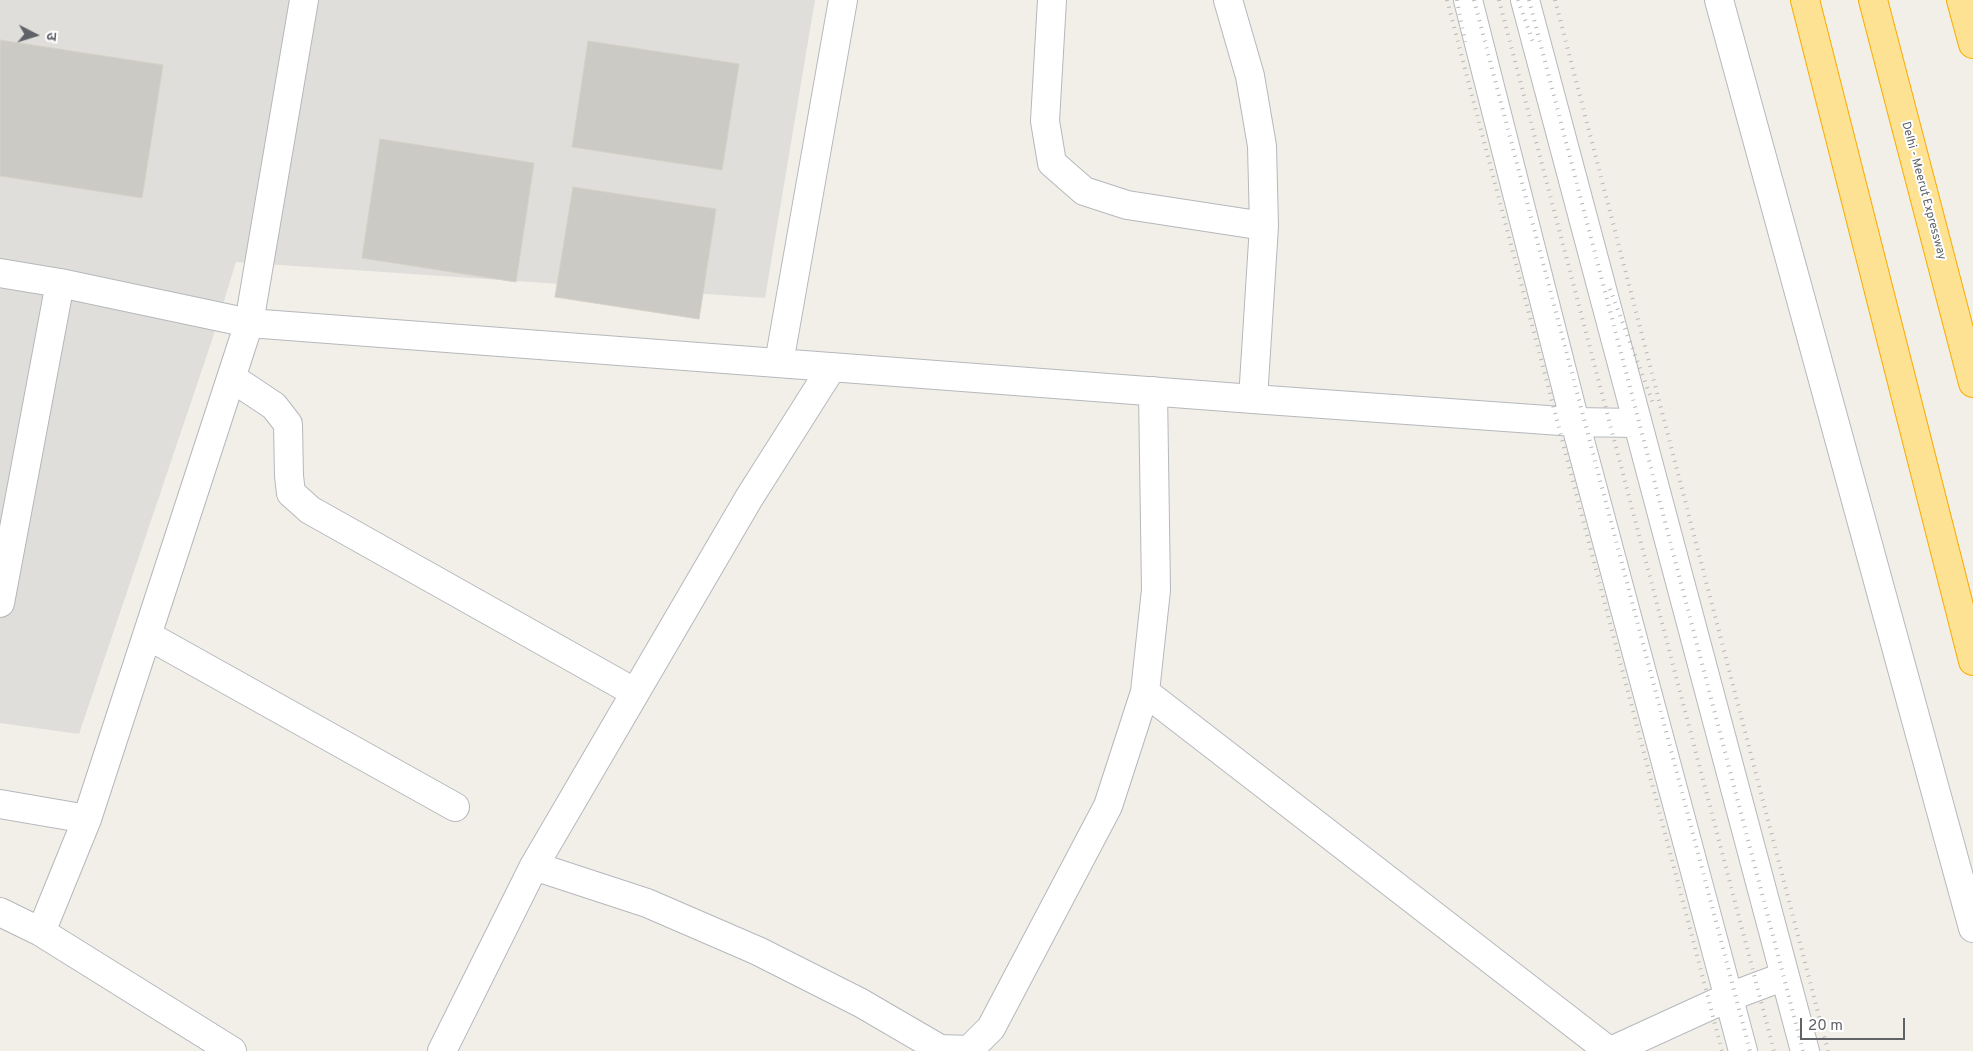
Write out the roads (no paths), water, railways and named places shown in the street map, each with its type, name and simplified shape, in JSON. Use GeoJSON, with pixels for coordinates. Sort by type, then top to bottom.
{"type":"FeatureCollection","features":[{"type":"Feature","properties":{"kind":"highway"},"geometry":{"type":"LineString","coordinates":[[1806,0],[1973,660]]}},
{"type":"Feature","properties":{"kind":"highway","name":"Delhi - Meerut Expressway"},"geometry":{"type":"LineString","coordinates":[[1872,0],[1973,383]]}},
{"type":"Feature","properties":{"kind":"highway"},"geometry":{"type":"LineString","coordinates":[[1961,0],[1973,44]]}},
{"type":"Feature","properties":{"kind":"street"},"geometry":{"type":"LineString","coordinates":[[41,932],[88,819],[249,323],[304,0]]}},
{"type":"Feature","properties":{"kind":"street"},"geometry":{"type":"LineString","coordinates":[[779,363],[843,0]]}},
{"type":"Feature","properties":{"kind":"street"},"geometry":{"type":"LineString","coordinates":[[1052,0],[1045,121],[1052,163],[1084,191],[1127,205],[1264,226]]}},
{"type":"Feature","properties":{"kind":"street"},"geometry":{"type":"LineString","coordinates":[[1228,0],[1250,76],[1262,146],[1264,226],[1254,399]]}},
{"type":"Feature","properties":{"kind":"street"},"geometry":{"type":"LineString","coordinates":[[1468,0],[1575,422],[1743,1051]]}},
{"type":"Feature","properties":{"kind":"street"},"geometry":{"type":"LineString","coordinates":[[1525,0],[1805,1051]]}},
{"type":"Feature","properties":{"kind":"street"},"geometry":{"type":"LineString","coordinates":[[1719,0],[1973,928]]}},
{"type":"Feature","properties":{"kind":"street"},"geometry":{"type":"LineString","coordinates":[[0,274],[60,283],[249,323],[1254,399],[1575,422],[1637,423]]}},
{"type":"Feature","properties":{"kind":"street"},"geometry":{"type":"LineString","coordinates":[[0,603],[60,283]]}},
{"type":"Feature","properties":{"kind":"street"},"geometry":{"type":"LineString","coordinates":[[442,1051],[534,866],[749,498],[832,367]]}},
{"type":"Feature","properties":{"kind":"street"},"geometry":{"type":"LineString","coordinates":[[232,378],[274,406],[288,424],[291,493],[310,510],[634,692]]}},
{"type":"Feature","properties":{"kind":"street"},"geometry":{"type":"LineString","coordinates":[[534,866],[646,903],[758,951],[861,1003],[940,1049],[969,1050],[990,1028],[1108,806],[1145,692],[1156,590],[1153,391]]}},
{"type":"Feature","properties":{"kind":"street"},"geometry":{"type":"LineString","coordinates":[[148,635],[455,807]]}},
{"type":"Feature","properties":{"kind":"street"},"geometry":{"type":"LineString","coordinates":[[1145,692],[1610,1051],[1729,997],[1785,976]]}},
{"type":"Feature","properties":{"kind":"street"},"geometry":{"type":"LineString","coordinates":[[0,804],[88,819]]}},
{"type":"Feature","properties":{"kind":"street"},"geometry":{"type":"LineString","coordinates":[[0,912],[41,932],[232,1051]]}},
{"type":"Feature","properties":{"kind":"railway"},"geometry":{"type":"LineString","coordinates":[[1447,0],[1722,1051]]}},
{"type":"Feature","properties":{"kind":"railway"},"geometry":{"type":"LineString","coordinates":[[1457,0],[1465,42]]}},
{"type":"Feature","properties":{"kind":"railway"},"geometry":{"type":"LineString","coordinates":[[1474,0],[1750,1051]]}},
{"type":"Feature","properties":{"kind":"railway"},"geometry":{"type":"LineString","coordinates":[[1499,0],[1774,1051]]}},
{"type":"Feature","properties":{"kind":"railway"},"geometry":{"type":"LineString","coordinates":[[1518,0],[1533,42]]}},
{"type":"Feature","properties":{"kind":"railway"},"geometry":{"type":"LineString","coordinates":[[1529,0],[1803,1051]]}},
{"type":"Feature","properties":{"kind":"railway"},"geometry":{"type":"LineString","coordinates":[[1555,0],[1828,1051]]}},
{"type":"Feature","properties":{"kind":"railway"},"geometry":{"type":"LineString","coordinates":[[1610,289],[1653,403]]}}]}
